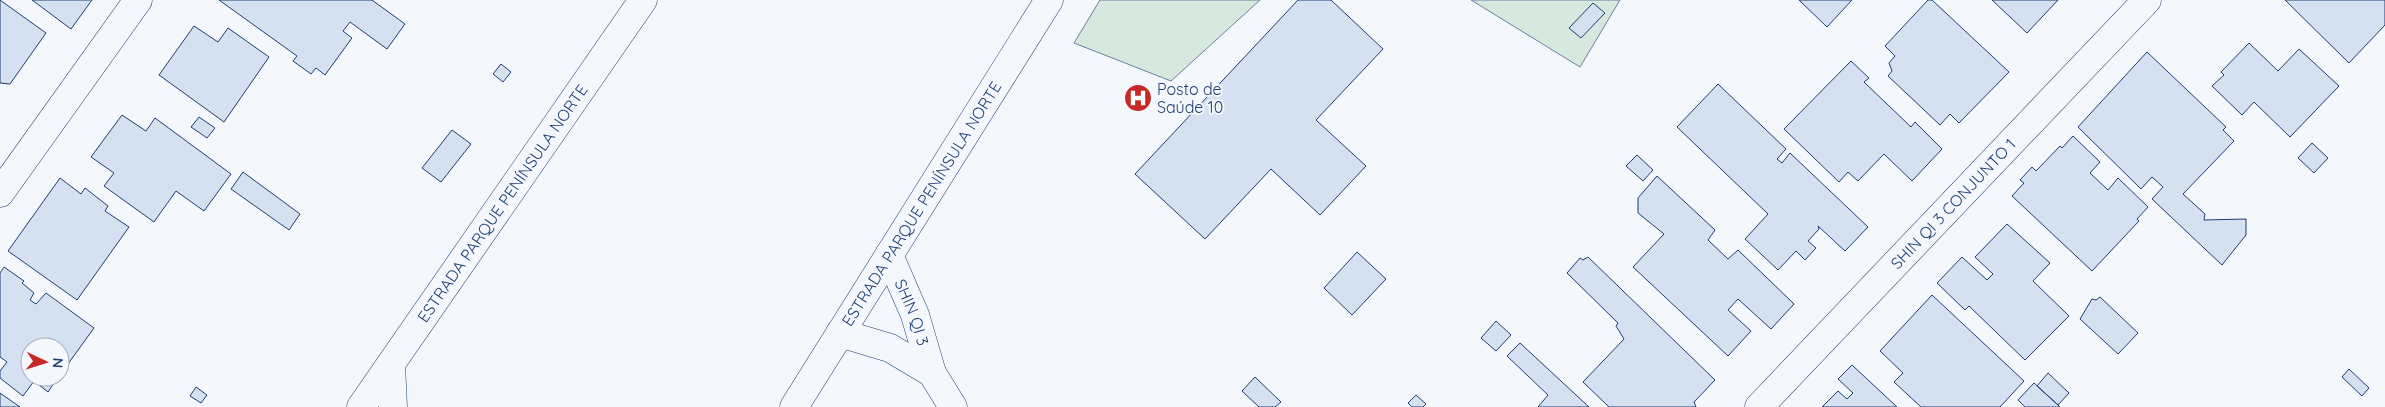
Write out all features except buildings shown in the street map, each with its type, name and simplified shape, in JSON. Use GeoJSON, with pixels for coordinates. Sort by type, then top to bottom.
{"type":"FeatureCollection","features":[{"type":"Feature","properties":{"kind":"street"},"geometry":{"type":"LineString","coordinates":[[0,193],[138,0]]}},
{"type":"Feature","properties":{"kind":"street","name":"ESTRADA PARQUE PENÍNSULA NORTE"},"geometry":{"type":"LineString","coordinates":[[361,407],[642,0]]}},
{"type":"Feature","properties":{"kind":"street","name":"ESTRADA PARQUE PENÍNSULA NORTE"},"geometry":{"type":"LineString","coordinates":[[794,407],[1049,0]]}},
{"type":"Feature","properties":{"kind":"street","name":"SHIN QI 3 CONJUNTO 1"},"geometry":{"type":"LineString","coordinates":[[1759,407],[2147,0]]}},
{"type":"Feature","properties":{"kind":"street","name":"SHIN QI 3"},"geometry":{"type":"LineString","coordinates":[[889,255],[912,308],[932,372],[953,407]]}},
{"type":"Feature","properties":{"kind":"street","name":"SHIN QI 3"},"geometry":{"type":"LineString","coordinates":[[840,333],[890,348],[932,372]]}},
{"type":"Feature","properties":{"kind":"street"},"geometry":{"type":"LineString","coordinates":[[391,364],[393,407]]}},
{"type":"Feature","properties":{"kind":"shaded area"},"geometry":{"type":"Polygon","coordinates":[[[1100,0],[1260,0],[1171,81],[1074,43],[1100,0]]]}},
{"type":"Feature","properties":{"kind":"shaded area"},"geometry":{"type":"Polygon","coordinates":[[[1471,0],[1620,0],[1580,67],[1471,0]]]}},
{"type":"Feature","properties":{"kind":"place","name":"Posto de Saúde 10"},"geometry":{"type":"Point","coordinates":[1138,98]}}]}
